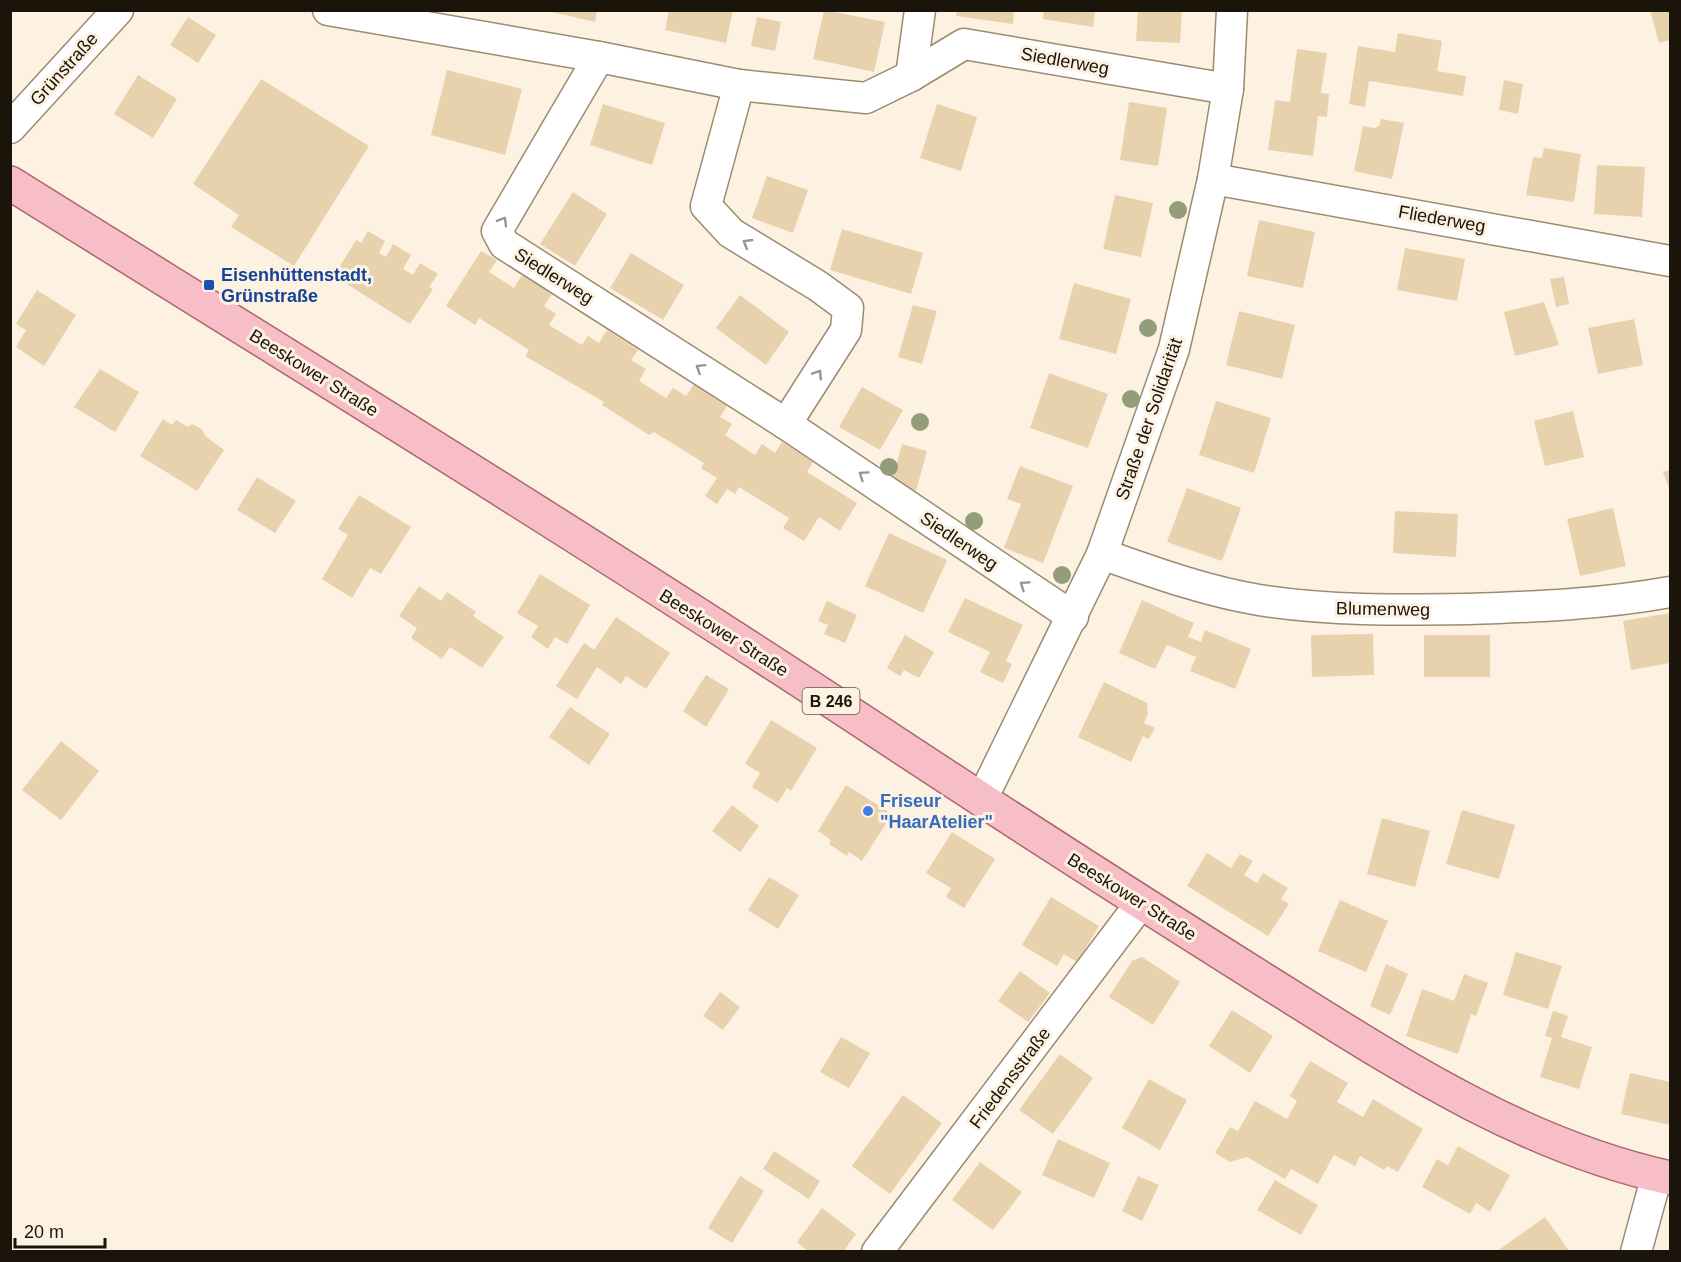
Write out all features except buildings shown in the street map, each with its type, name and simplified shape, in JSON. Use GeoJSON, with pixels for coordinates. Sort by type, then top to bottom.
{"type":"FeatureCollection","features":[{"type":"Feature","properties":{"kind":"main road","name":"Beeskower Straße"},"geometry":{"type":"LineString","coordinates":[[10,183],[787,673],[981,801],[1386,1057],[1460,1099],[1543,1138],[1664,1177]]}},
{"type":"Feature","properties":{"kind":"street","name":"Grünstraße"},"geometry":{"type":"LineString","coordinates":[[10,128],[118,10]]}},
{"type":"Feature","properties":{"kind":"street","name":"Siedlerweg"},"geometry":{"type":"LineString","coordinates":[[328,10],[599,57],[739,85],[866,98],[911,76],[964,44],[1228,89]]}},
{"type":"Feature","properties":{"kind":"street"},"geometry":{"type":"LineString","coordinates":[[911,76],[920,10]]}},
{"type":"Feature","properties":{"kind":"street","name":"Straße der Solidarität"},"geometry":{"type":"LineString","coordinates":[[981,801],[1102,554],[1174,349],[1214,179],[1228,89],[1232,10]]}},
{"type":"Feature","properties":{"kind":"street","name":"Siedlerweg"},"geometry":{"type":"LineString","coordinates":[[599,57],[497,231],[504,244],[786,424],[1073,617]]}},
{"type":"Feature","properties":{"kind":"street"},"geometry":{"type":"LineString","coordinates":[[739,85],[706,206],[731,233],[818,286],[848,308],[846,330],[786,424]]}},
{"type":"Feature","properties":{"kind":"street","name":"Fliederweg"},"geometry":{"type":"LineString","coordinates":[[1214,179],[1671,261]]}},
{"type":"Feature","properties":{"kind":"street","name":"Blumenweg"},"geometry":{"type":"LineString","coordinates":[[1102,554],[1179,581],[1257,599],[1326,608],[1396,610],[1528,607],[1671,592]]}},
{"type":"Feature","properties":{"kind":"street","name":"Friedensstraße"},"geometry":{"type":"LineString","coordinates":[[877,1251],[1141,903]]}},
{"type":"Feature","properties":{"kind":"street"},"geometry":{"type":"LineString","coordinates":[[1636,1251],[1664,1177]]}},
{"type":"Feature","properties":{"kind":"place","name":"Eisenhüttenstadt, Grünstraße"},"geometry":{"type":"Point","coordinates":[209,285]}},
{"type":"Feature","properties":{"kind":"place","name":"Friseur \"HaarAtelier\""},"geometry":{"type":"Point","coordinates":[868,811]}}]}
